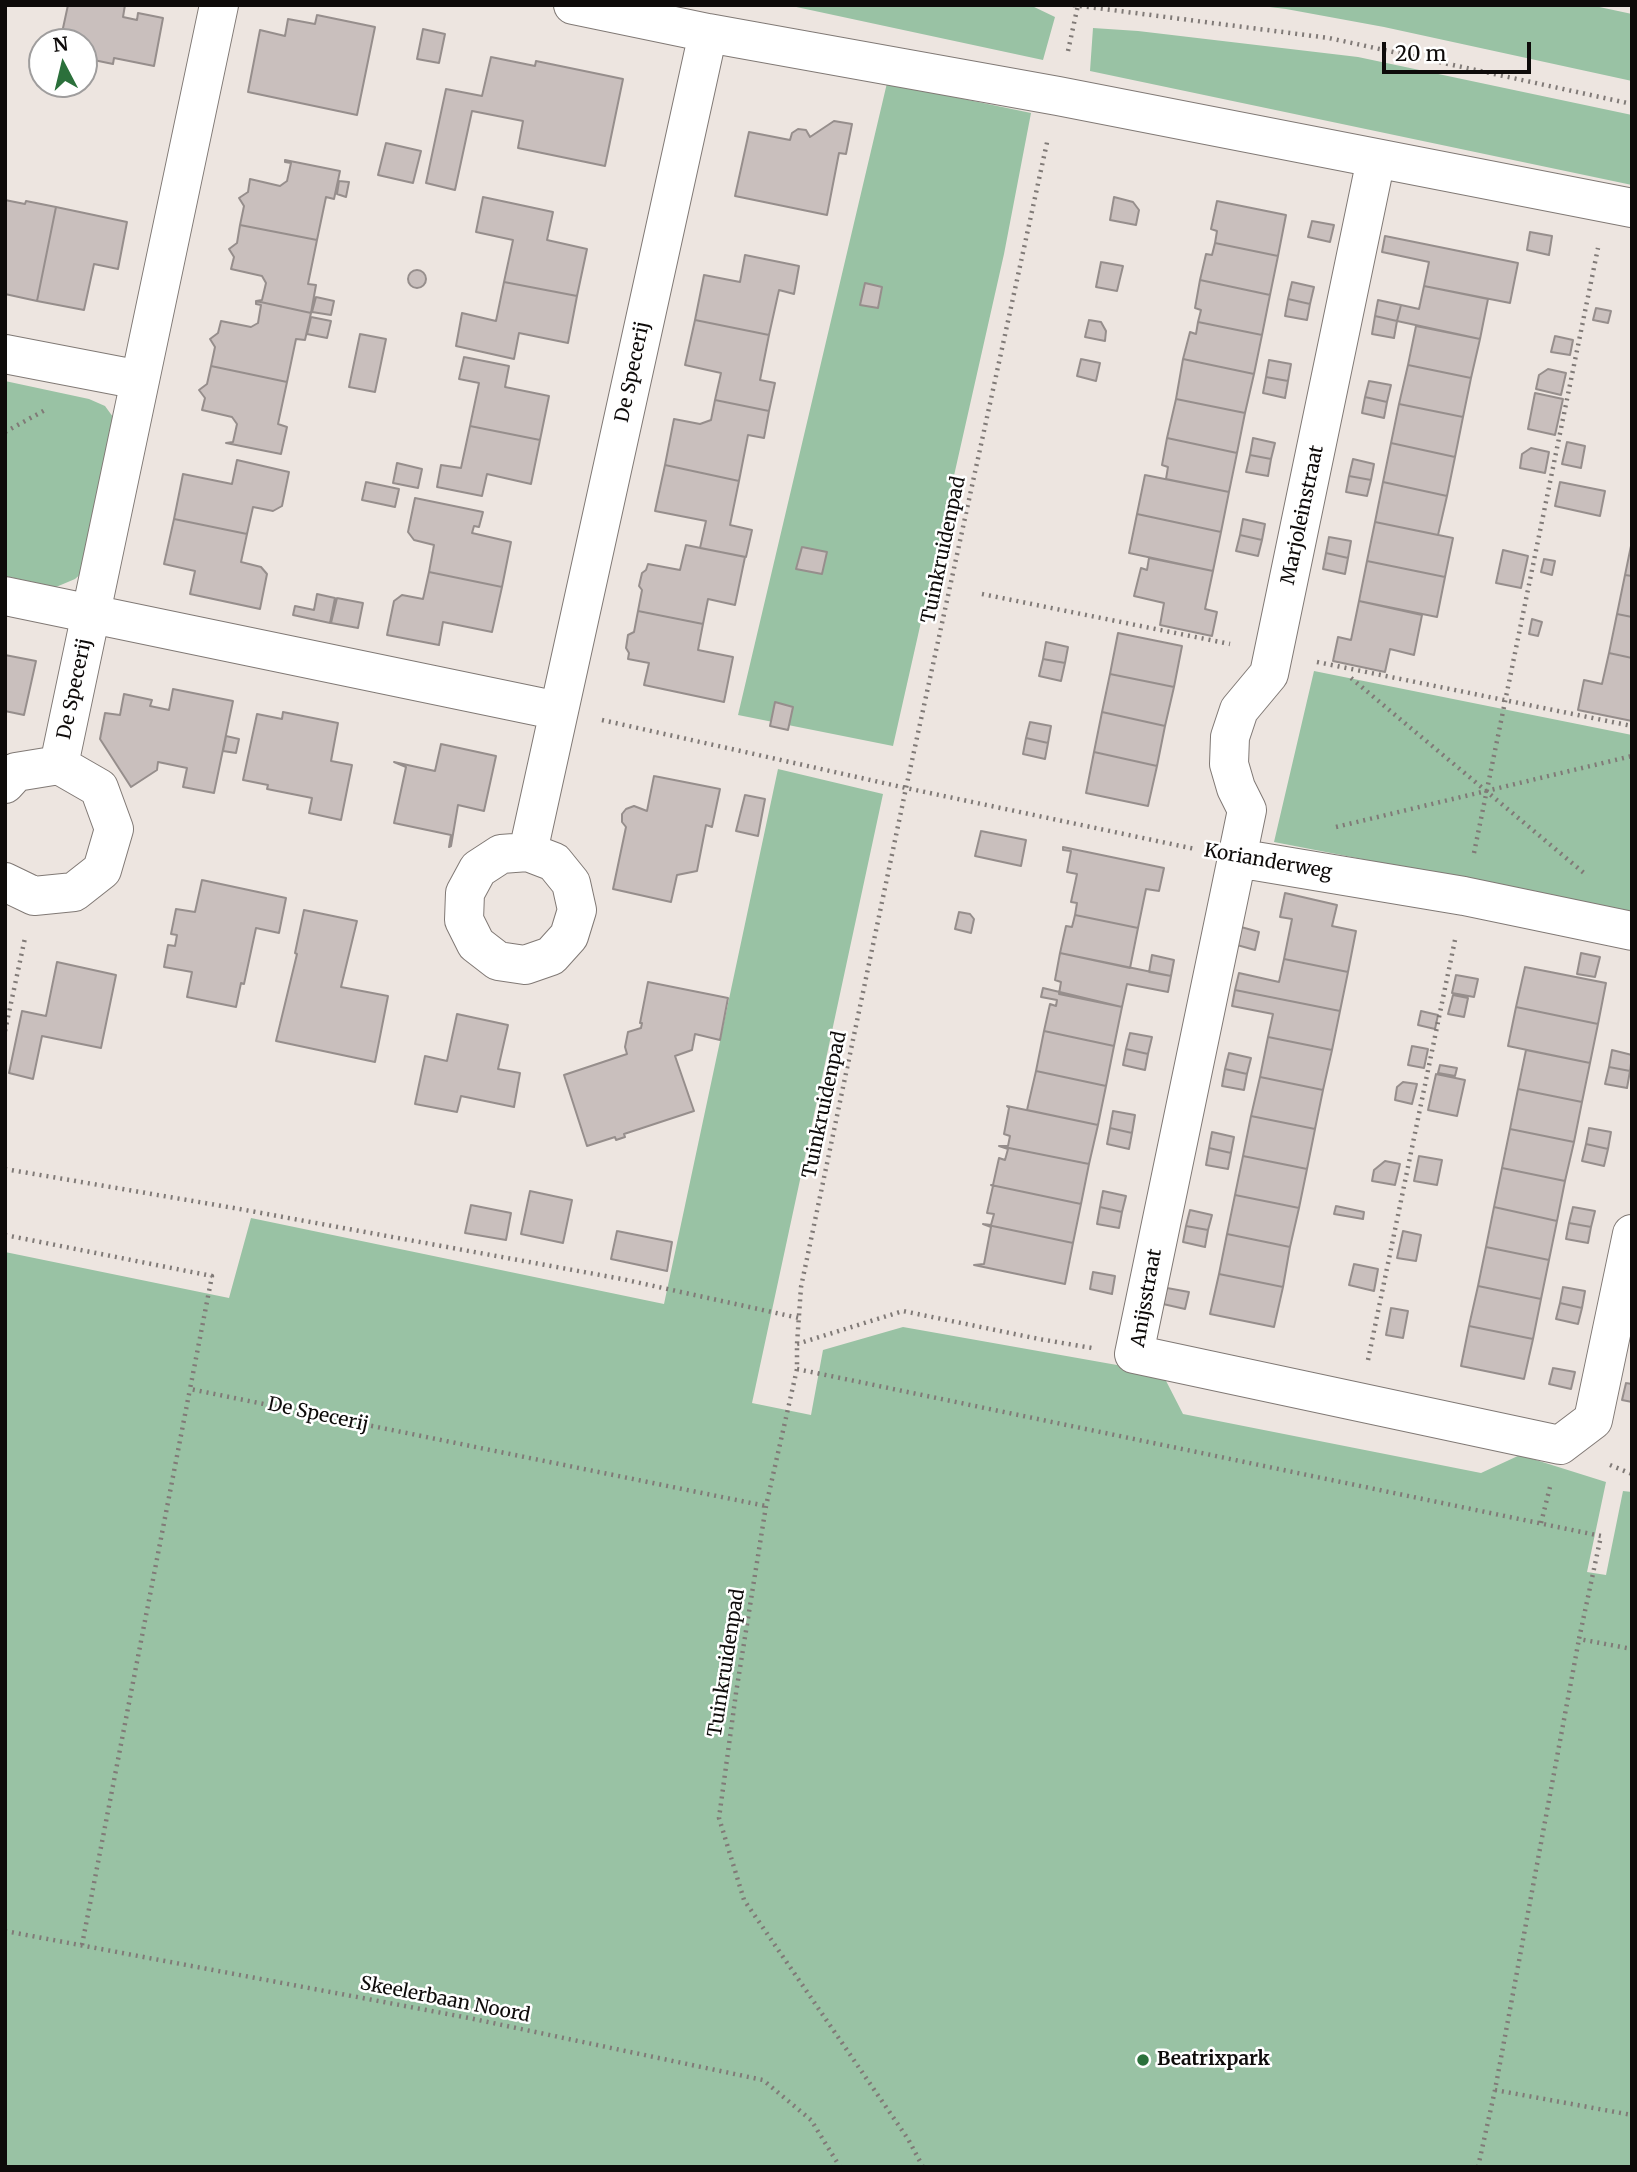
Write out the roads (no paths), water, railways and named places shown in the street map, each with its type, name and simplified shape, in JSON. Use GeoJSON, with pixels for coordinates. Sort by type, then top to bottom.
{"type":"FeatureCollection","features":[{"type":"Feature","properties":{"kind":"street","name":"De Specerij"},"geometry":{"type":"LineString","coordinates":[[59,765],[219,5]]}},
{"type":"Feature","properties":{"kind":"street"},"geometry":{"type":"LineString","coordinates":[[573,5],[708,33],[1058,96],[1619,205]]}},
{"type":"Feature","properties":{"kind":"street","name":"De Specerij"},"geometry":{"type":"LineString","coordinates":[[528,852],[708,33]]}},
{"type":"Feature","properties":{"kind":"street","name":"Marjoleinstraat"},"geometry":{"type":"LineString","coordinates":[[1237,858],[1247,810],[1236,788],[1229,764],[1230,737],[1239,710],[1269,674],[1376,159]]}},
{"type":"Feature","properties":{"kind":"street"},"geometry":{"type":"LineString","coordinates":[[5,354],[141,380]]}},
{"type":"Feature","properties":{"kind":"street","name":"De Specerij"},"geometry":{"type":"LineString","coordinates":[[5,596],[559,710]]}},
{"type":"Feature","properties":{"kind":"street","name":"De Specerij"},"geometry":{"type":"LineString","coordinates":[[5,784],[16,772],[59,765],[99,788],[114,829],[102,870],[74,892],[20,889]]}},
{"type":"Feature","properties":{"kind":"street","name":"Korianderweg"},"geometry":{"type":"LineString","coordinates":[[1237,858],[1464,896],[1632,931]]}},
{"type":"Feature","properties":{"kind":"street","name":"Anijsstraat"},"geometry":{"type":"LineString","coordinates":[[1237,858],[1133,1354],[1560,1446],[1592,1420],[1632,1234]]}},
{"type":"Feature","properties":{"kind":"place","name":"Beatrixpark"},"geometry":{"type":"Point","coordinates":[1143,2060]}}]}
